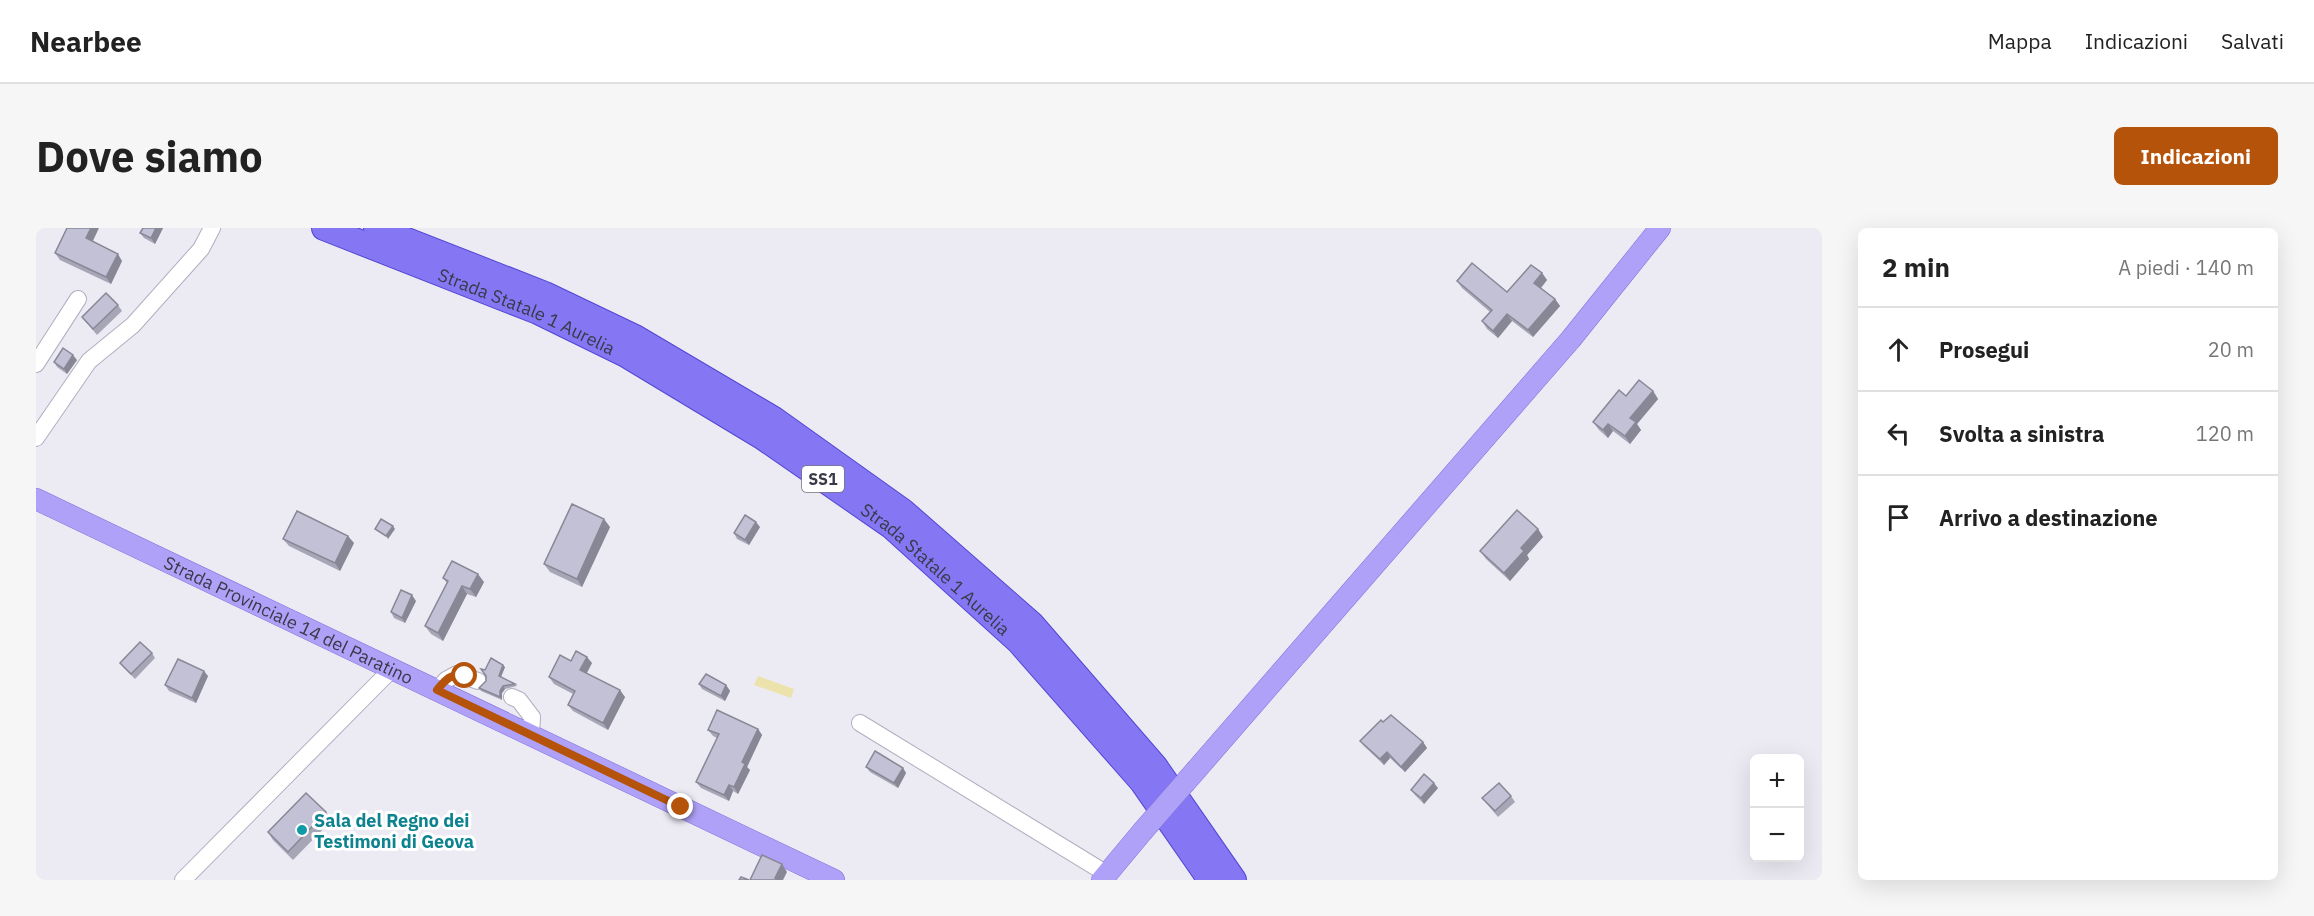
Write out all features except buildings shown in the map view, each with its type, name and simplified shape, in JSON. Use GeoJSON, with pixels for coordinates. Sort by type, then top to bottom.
{"type":"FeatureCollection","features":[{"type":"Feature","properties":{"kind":"highway","name":"Strada Statale 1 Aurelia"},"geometry":{"type":"LineString","coordinates":[[324,228],[538,312],[626,355],[762,437],[892,527],[1018,641],[1142,782],[1210,880]]}},
{"type":"Feature","properties":{"kind":"highway","name":"Strada Statale 1 Aurelia"},"geometry":{"type":"LineString","coordinates":[[376,228],[545,294],[634,338],[774,419],[903,512],[1032,624],[1155,766],[1233,880]]}},
{"type":"Feature","properties":{"kind":"main road"},"geometry":{"type":"LineString","coordinates":[[1105,877],[1570,339],[1660,228]]}},
{"type":"Feature","properties":{"kind":"main road","name":"Strada Provinciale 14 del Paratino"},"geometry":{"type":"LineString","coordinates":[[36,500],[834,880]]}},
{"type":"Feature","properties":{"kind":"street"},"geometry":{"type":"LineString","coordinates":[[36,438],[89,361],[133,325],[201,249],[211,229]]}},
{"type":"Feature","properties":{"kind":"street"},"geometry":{"type":"LineString","coordinates":[[36,364],[78,299]]}},
{"type":"Feature","properties":{"kind":"street"},"geometry":{"type":"LineString","coordinates":[[183,880],[392,669]]}},
{"type":"Feature","properties":{"kind":"street"},"geometry":{"type":"LineString","coordinates":[[437,690],[446,680],[457,674],[478,681]]}},
{"type":"Feature","properties":{"kind":"street"},"geometry":{"type":"LineString","coordinates":[[512,697],[519,700],[532,717],[531,735]]}},
{"type":"Feature","properties":{"kind":"street"},"geometry":{"type":"LineString","coordinates":[[860,723],[1105,877]]}},
{"type":"Feature","properties":{"kind":"shaded area"},"geometry":{"type":"Polygon","coordinates":[[[758,676],[794,689],[791,698],[754,685],[758,676]]]}},
{"type":"Feature","properties":{"kind":"place","name":"Sala del Regno dei Testimoni di Geova"},"geometry":{"type":"Point","coordinates":[302,830]}},
{"type":"Feature","properties":{"kind":"route"},"geometry":{"type":"LineString","coordinates":[[465,676],[457,674],[452,676],[437,690],[681,807]]}}]}
